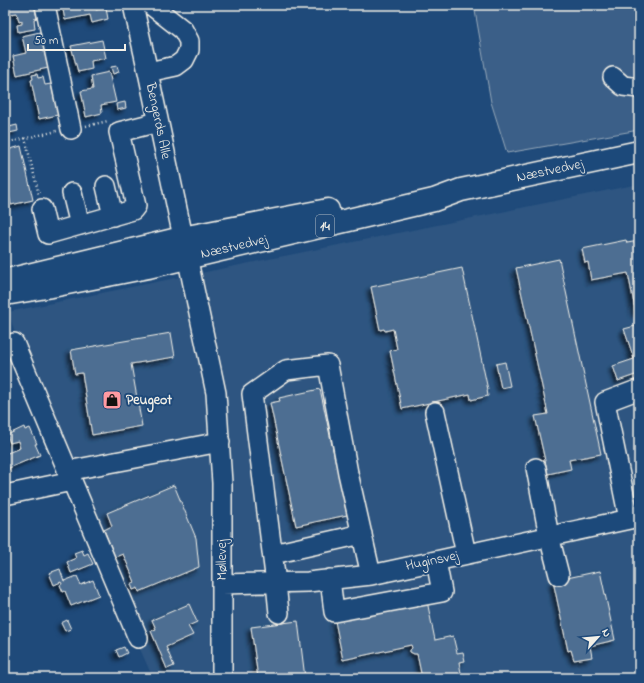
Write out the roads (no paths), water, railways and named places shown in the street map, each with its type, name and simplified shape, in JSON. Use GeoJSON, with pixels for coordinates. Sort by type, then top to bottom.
{"type":"FeatureCollection","features":[{"type":"Feature","properties":{"kind":"main road","name":"Næstvedvej"},"geometry":{"type":"LineString","coordinates":[[5,280],[185,248],[424,193],[461,190],[639,152]]}},
{"type":"Feature","properties":{"kind":"main road","name":"Næstvedvej"},"geometry":{"type":"LineString","coordinates":[[5,294],[52,286],[185,248]]}},
{"type":"Feature","properties":{"kind":"street"},"geometry":{"type":"LineString","coordinates":[[45,5],[70,129]]}},
{"type":"Feature","properties":{"kind":"street","name":"Bengerds Alle"},"geometry":{"type":"LineString","coordinates":[[133,5],[185,248]]}},
{"type":"Feature","properties":{"kind":"street"},"geometry":{"type":"LineString","coordinates":[[148,72],[176,66],[184,60],[189,50],[190,41],[183,30],[151,5]]}},
{"type":"Feature","properties":{"kind":"street"},"geometry":{"type":"LineString","coordinates":[[613,77],[623,86],[639,88]]}},
{"type":"Feature","properties":{"kind":"street"},"geometry":{"type":"LineString","coordinates":[[42,209],[48,234],[133,210],[136,206],[119,132],[158,122]]}},
{"type":"Feature","properties":{"kind":"street"},"geometry":{"type":"LineString","coordinates":[[106,186],[113,216]]}},
{"type":"Feature","properties":{"kind":"street"},"geometry":{"type":"LineString","coordinates":[[72,193],[80,225]]}},
{"type":"Feature","properties":{"kind":"street","name":"Møllevej"},"geometry":{"type":"LineString","coordinates":[[185,248],[216,393],[222,483],[222,678]]}},
{"type":"Feature","properties":{"kind":"street"},"geometry":{"type":"LineString","coordinates":[[14,343],[138,638]]}},
{"type":"Feature","properties":{"kind":"street"},"geometry":{"type":"LineString","coordinates":[[279,614],[273,554],[252,394],[286,370],[328,365],[348,473],[371,575]]}},
{"type":"Feature","properties":{"kind":"street"},"geometry":{"type":"LineString","coordinates":[[636,519],[605,402],[637,390]]}},
{"type":"Feature","properties":{"kind":"street"},"geometry":{"type":"LineString","coordinates":[[435,412],[466,554]]}},
{"type":"Feature","properties":{"kind":"street"},"geometry":{"type":"LineString","coordinates":[[5,495],[70,476],[220,442]]}},
{"type":"Feature","properties":{"kind":"street"},"geometry":{"type":"LineString","coordinates":[[536,468],[549,536],[559,574]]}},
{"type":"Feature","properties":{"kind":"street","name":"Huginsvej"},"geometry":{"type":"LineString","coordinates":[[222,584],[308,582],[371,575],[549,536],[636,519]]}},
{"type":"Feature","properties":{"kind":"street"},"geometry":{"type":"LineString","coordinates":[[273,554],[362,534]]}},
{"type":"Feature","properties":{"kind":"street"},"geometry":{"type":"LineString","coordinates":[[330,579],[334,612],[442,592],[436,561]]}},
{"type":"Feature","properties":{"kind":"place","name":"Peugeot"},"geometry":{"type":"Point","coordinates":[112,400]}}]}
